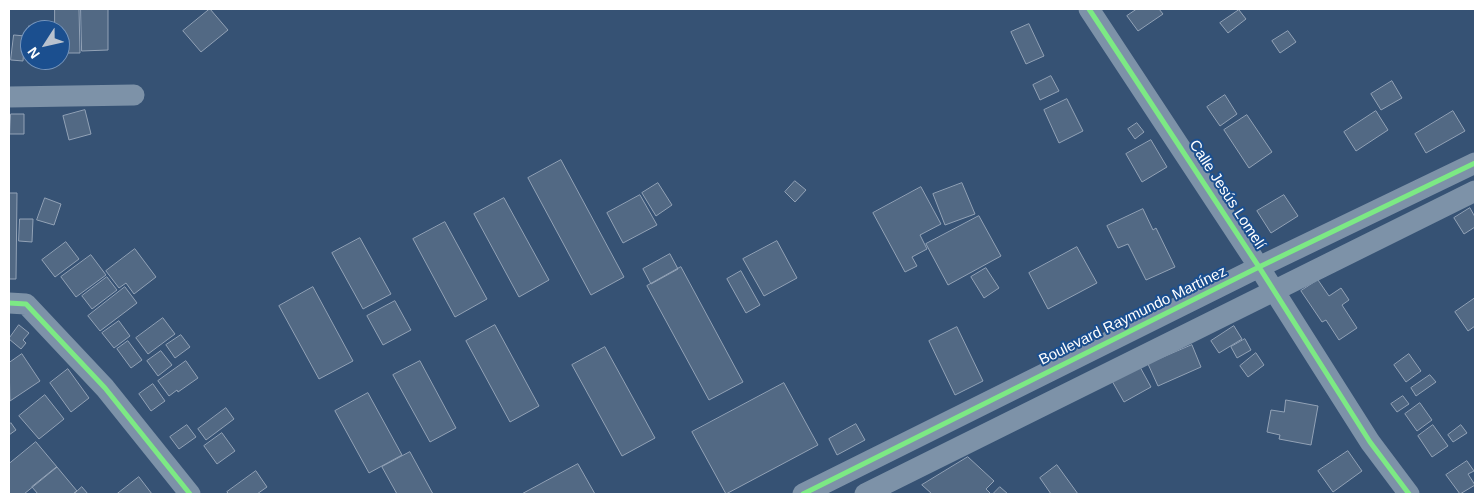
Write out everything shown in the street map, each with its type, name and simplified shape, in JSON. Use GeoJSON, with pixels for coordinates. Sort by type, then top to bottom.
{"type":"FeatureCollection","features":[{"type":"Feature","properties":{"kind":"street","name":"Calle Jesús Lomelí"},"geometry":{"type":"LineString","coordinates":[[1089,9],[1259,267],[1370,442],[1410,494]]}},
{"type":"Feature","properties":{"kind":"street"},"geometry":{"type":"LineString","coordinates":[[9,97],[134,95]]}},
{"type":"Feature","properties":{"kind":"street","name":"Boulevard Raymundo Martínez"},"geometry":{"type":"LineString","coordinates":[[803,494],[1259,267],[1475,163]]}},
{"type":"Feature","properties":{"kind":"street"},"geometry":{"type":"LineString","coordinates":[[865,494],[1475,191]]}},
{"type":"Feature","properties":{"kind":"street"},"geometry":{"type":"LineString","coordinates":[[9,303],[26,304],[104,388],[190,494]]}},
{"type":"Feature","properties":{"kind":"street"},"geometry":{"type":"LineString","coordinates":[[910,441],[924,465]]}},
{"type":"Feature","properties":{"kind":"building"},"geometry":{"type":"Polygon","coordinates":[[[55,9],[79,9],[80,53],[70,53],[70,20],[55,20],[55,9]]]}},
{"type":"Feature","properties":{"kind":"building"},"geometry":{"type":"Polygon","coordinates":[[[81,9],[108,9],[108,50],[82,51],[81,9]]]}},
{"type":"Feature","properties":{"kind":"building"},"geometry":{"type":"Polygon","coordinates":[[[210,9],[228,30],[201,52],[183,31],[210,9]]]}},
{"type":"Feature","properties":{"kind":"building"},"geometry":{"type":"Polygon","coordinates":[[[1137,9],[1159,9],[1163,14],[1138,31],[1127,16],[1137,9]]]}},
{"type":"Feature","properties":{"kind":"building"},"geometry":{"type":"Polygon","coordinates":[[[1239,10],[1246,19],[1228,33],[1220,23],[1239,10]]]}},
{"type":"Feature","properties":{"kind":"building"},"geometry":{"type":"Polygon","coordinates":[[[1029,24],[1044,56],[1026,64],[1011,32],[1029,24]]]}},
{"type":"Feature","properties":{"kind":"building"},"geometry":{"type":"Polygon","coordinates":[[[1288,31],[1296,42],[1280,53],[1272,41],[1288,31]]]}},
{"type":"Feature","properties":{"kind":"building"},"geometry":{"type":"Polygon","coordinates":[[[14,35],[20,36],[20,61],[11,60],[14,35]]]}},
{"type":"Feature","properties":{"kind":"building"},"geometry":{"type":"Polygon","coordinates":[[[1051,76],[1059,91],[1040,100],[1033,85],[1051,76]]]}},
{"type":"Feature","properties":{"kind":"building"},"geometry":{"type":"Polygon","coordinates":[[[1392,81],[1402,98],[1381,110],[1371,94],[1392,81]]]}},
{"type":"Feature","properties":{"kind":"building"},"geometry":{"type":"Polygon","coordinates":[[[1225,95],[1237,114],[1220,126],[1207,107],[1225,95]]]}},
{"type":"Feature","properties":{"kind":"building"},"geometry":{"type":"Polygon","coordinates":[[[1067,99],[1083,131],[1059,143],[1044,110],[1067,99]]]}},
{"type":"Feature","properties":{"kind":"building"},"geometry":{"type":"Polygon","coordinates":[[[85,110],[91,134],[69,140],[63,116],[85,110]]]}},
{"type":"Feature","properties":{"kind":"building"},"geometry":{"type":"Polygon","coordinates":[[[1376,111],[1388,130],[1356,151],[1344,132],[1376,111]]]}},
{"type":"Feature","properties":{"kind":"building"},"geometry":{"type":"Polygon","coordinates":[[[1453,111],[1465,131],[1426,153],[1415,134],[1453,111]]]}},
{"type":"Feature","properties":{"kind":"building"},"geometry":{"type":"Polygon","coordinates":[[[11,114],[24,114],[24,134],[10,134],[11,114]]]}},
{"type":"Feature","properties":{"kind":"building"},"geometry":{"type":"Polygon","coordinates":[[[1247,115],[1272,152],[1249,168],[1224,130],[1247,115]]]}},
{"type":"Feature","properties":{"kind":"building"},"geometry":{"type":"Polygon","coordinates":[[[1137,123],[1144,132],[1135,139],[1128,129],[1137,123]]]}},
{"type":"Feature","properties":{"kind":"building"},"geometry":{"type":"Polygon","coordinates":[[[1151,140],[1167,167],[1142,182],[1126,154],[1151,140]]]}},
{"type":"Feature","properties":{"kind":"building"},"geometry":{"type":"Polygon","coordinates":[[[561,160],[624,277],[591,295],[528,178],[561,160]]]}},
{"type":"Feature","properties":{"kind":"building"},"geometry":{"type":"Polygon","coordinates":[[[795,181],[806,190],[795,202],[785,192],[795,181]]]}},
{"type":"Feature","properties":{"kind":"building"},"geometry":{"type":"Polygon","coordinates":[[[658,183],[672,205],[656,216],[642,193],[658,183]]]}},
{"type":"Feature","properties":{"kind":"building"},"geometry":{"type":"Polygon","coordinates":[[[962,183],[975,214],[945,225],[933,194],[962,183]]]}},
{"type":"Feature","properties":{"kind":"building"},"geometry":{"type":"Polygon","coordinates":[[[921,187],[941,224],[920,235],[927,249],[912,257],[917,266],[905,272],[873,213],[921,187]]]}},
{"type":"Feature","properties":{"kind":"building"},"geometry":{"type":"Polygon","coordinates":[[[9,193],[17,193],[16,279],[9,279],[9,193]]]}},
{"type":"Feature","properties":{"kind":"building"},"geometry":{"type":"Polygon","coordinates":[[[640,195],[657,225],[623,243],[607,213],[640,195]]]}},
{"type":"Feature","properties":{"kind":"building"},"geometry":{"type":"Polygon","coordinates":[[[1284,195],[1298,216],[1271,233],[1257,211],[1284,195]]]}},
{"type":"Feature","properties":{"kind":"building"},"geometry":{"type":"Polygon","coordinates":[[[45,198],[61,204],[54,225],[37,220],[45,198]]]}},
{"type":"Feature","properties":{"kind":"building"},"geometry":{"type":"Polygon","coordinates":[[[504,198],[549,280],[519,297],[474,214],[504,198]]]}},
{"type":"Feature","properties":{"kind":"building"},"geometry":{"type":"Polygon","coordinates":[[[1470,208],[1475,217],[1475,227],[1464,234],[1454,218],[1470,208]]]}},
{"type":"Feature","properties":{"kind":"building"},"geometry":{"type":"Polygon","coordinates":[[[1143,209],[1153,230],[1156,228],[1175,267],[1146,280],[1128,244],[1118,248],[1107,226],[1143,209]]]}},
{"type":"Feature","properties":{"kind":"building"},"geometry":{"type":"Polygon","coordinates":[[[979,216],[1001,256],[948,285],[926,244],[979,216]]]}},
{"type":"Feature","properties":{"kind":"building"},"geometry":{"type":"Polygon","coordinates":[[[20,219],[33,219],[32,242],[19,241],[20,219]]]}},
{"type":"Feature","properties":{"kind":"building"},"geometry":{"type":"Polygon","coordinates":[[[445,222],[487,299],[455,317],[413,239],[445,222]]]}},
{"type":"Feature","properties":{"kind":"building"},"geometry":{"type":"Polygon","coordinates":[[[360,238],[391,294],[363,309],[332,253],[360,238]]]}},
{"type":"Feature","properties":{"kind":"building"},"geometry":{"type":"Polygon","coordinates":[[[777,241],[797,278],[764,296],[743,259],[777,241]]]}},
{"type":"Feature","properties":{"kind":"building"},"geometry":{"type":"Polygon","coordinates":[[[66,242],[79,259],[55,277],[42,260],[66,242]]]}},
{"type":"Feature","properties":{"kind":"building"},"geometry":{"type":"Polygon","coordinates":[[[1077,247],[1097,283],[1048,309],[1029,273],[1077,247]]]}},
{"type":"Feature","properties":{"kind":"building"},"geometry":{"type":"Polygon","coordinates":[[[135,249],[156,277],[134,294],[126,283],[119,288],[106,271],[135,249]]]}},
{"type":"Feature","properties":{"kind":"building"},"geometry":{"type":"Polygon","coordinates":[[[670,254],[678,269],[651,284],[643,269],[670,254]]]}},
{"type":"Feature","properties":{"kind":"building"},"geometry":{"type":"Polygon","coordinates":[[[91,255],[106,275],[76,297],[61,277],[91,255]]]}},
{"type":"Feature","properties":{"kind":"building"},"geometry":{"type":"Polygon","coordinates":[[[681,267],[743,382],[709,400],[647,286],[681,267]]]}},
{"type":"Feature","properties":{"kind":"building"},"geometry":{"type":"Polygon","coordinates":[[[986,268],[999,288],[984,298],[971,277],[986,268]]]}},
{"type":"Feature","properties":{"kind":"building"},"geometry":{"type":"Polygon","coordinates":[[[741,271],[760,305],[746,313],[727,279],[741,271]]]}},
{"type":"Feature","properties":{"kind":"building"},"geometry":{"type":"Polygon","coordinates":[[[107,277],[117,290],[92,309],[82,296],[107,277]]]}},
{"type":"Feature","properties":{"kind":"building"},"geometry":{"type":"Polygon","coordinates":[[[1318,280],[1329,296],[1341,288],[1349,300],[1342,305],[1357,328],[1339,340],[1326,320],[1322,322],[1301,291],[1318,280]]]}},
{"type":"Feature","properties":{"kind":"building"},"geometry":{"type":"Polygon","coordinates":[[[125,287],[137,303],[100,331],[88,316],[125,287]]]}},
{"type":"Feature","properties":{"kind":"building"},"geometry":{"type":"Polygon","coordinates":[[[313,287],[353,361],[319,379],[279,306],[313,287]]]}},
{"type":"Feature","properties":{"kind":"building"},"geometry":{"type":"Polygon","coordinates":[[[1475,298],[1475,326],[1468,331],[1455,312],[1475,298]]]}},
{"type":"Feature","properties":{"kind":"building"},"geometry":{"type":"Polygon","coordinates":[[[395,301],[411,330],[383,345],[367,316],[395,301]]]}},
{"type":"Feature","properties":{"kind":"building"},"geometry":{"type":"Polygon","coordinates":[[[163,318],[175,334],[148,354],[136,338],[163,318]]]}},
{"type":"Feature","properties":{"kind":"building"},"geometry":{"type":"Polygon","coordinates":[[[119,321],[130,336],[114,348],[102,333],[119,321]]]}},
{"type":"Feature","properties":{"kind":"building"},"geometry":{"type":"Polygon","coordinates":[[[19,325],[29,333],[23,340],[26,343],[21,349],[9,339],[19,325]]]}},
{"type":"Feature","properties":{"kind":"building"},"geometry":{"type":"Polygon","coordinates":[[[495,325],[539,406],[510,422],[466,341],[495,325]]]}},
{"type":"Feature","properties":{"kind":"building"},"geometry":{"type":"Polygon","coordinates":[[[1234,326],[1242,339],[1219,353],[1211,341],[1234,326]]]}},
{"type":"Feature","properties":{"kind":"building"},"geometry":{"type":"Polygon","coordinates":[[[957,327],[983,381],[955,395],[929,341],[957,327]]]}},
{"type":"Feature","properties":{"kind":"building"},"geometry":{"type":"Polygon","coordinates":[[[181,335],[190,347],[175,358],[166,345],[181,335]]]}},
{"type":"Feature","properties":{"kind":"building"},"geometry":{"type":"Polygon","coordinates":[[[1245,339],[1251,350],[1237,358],[1231,347],[1245,339]]]}},
{"type":"Feature","properties":{"kind":"building"},"geometry":{"type":"Polygon","coordinates":[[[128,341],[142,360],[131,368],[117,349],[128,341]]]}},
{"type":"Feature","properties":{"kind":"building"},"geometry":{"type":"Polygon","coordinates":[[[1192,345],[1201,367],[1158,386],[1148,364],[1192,345]]]}},
{"type":"Feature","properties":{"kind":"building"},"geometry":{"type":"Polygon","coordinates":[[[605,347],[655,438],[622,456],[572,365],[605,347]]]}},
{"type":"Feature","properties":{"kind":"building"},"geometry":{"type":"Polygon","coordinates":[[[161,351],[172,365],[158,376],[147,361],[161,351]]]}},
{"type":"Feature","properties":{"kind":"building"},"geometry":{"type":"Polygon","coordinates":[[[1256,353],[1264,365],[1248,377],[1240,366],[1256,353]]]}},
{"type":"Feature","properties":{"kind":"building"},"geometry":{"type":"Polygon","coordinates":[[[22,354],[40,381],[10,401],[9,363],[22,354]]]}},
{"type":"Feature","properties":{"kind":"building"},"geometry":{"type":"Polygon","coordinates":[[[1409,354],[1421,371],[1406,382],[1394,365],[1409,354]]]}},
{"type":"Feature","properties":{"kind":"building"},"geometry":{"type":"Polygon","coordinates":[[[186,361],[198,378],[169,396],[158,381],[186,361]]]}},
{"type":"Feature","properties":{"kind":"building"},"geometry":{"type":"Polygon","coordinates":[[[420,361],[456,428],[430,442],[393,375],[420,361]]]}},
{"type":"Feature","properties":{"kind":"building"},"geometry":{"type":"Polygon","coordinates":[[[1140,367],[1151,387],[1124,402],[1112,381],[1140,367]]]}},
{"type":"Feature","properties":{"kind":"building"},"geometry":{"type":"Polygon","coordinates":[[[68,369],[89,398],[71,412],[50,383],[68,369]]]}},
{"type":"Feature","properties":{"kind":"building"},"geometry":{"type":"Polygon","coordinates":[[[1430,375],[1436,382],[1416,396],[1411,388],[1430,375]]]}},
{"type":"Feature","properties":{"kind":"building"},"geometry":{"type":"Polygon","coordinates":[[[784,383],[818,445],[726,494],[692,432],[784,383]]]}},
{"type":"Feature","properties":{"kind":"building"},"geometry":{"type":"Polygon","coordinates":[[[153,384],[165,401],[151,411],[139,394],[153,384]]]}},
{"type":"Feature","properties":{"kind":"building"},"geometry":{"type":"Polygon","coordinates":[[[368,393],[402,455],[369,473],[335,411],[368,393]]]}},
{"type":"Feature","properties":{"kind":"building"},"geometry":{"type":"Polygon","coordinates":[[[45,395],[64,419],[39,439],[19,416],[45,395]]]}},
{"type":"Feature","properties":{"kind":"building"},"geometry":{"type":"Polygon","coordinates":[[[1403,396],[1409,404],[1397,412],[1391,404],[1403,396]]]}},
{"type":"Feature","properties":{"kind":"building"},"geometry":{"type":"Polygon","coordinates":[[[1286,400],[1318,406],[1311,445],[1279,439],[1280,435],[1267,432],[1271,410],[1284,412],[1286,400]]]}},
{"type":"Feature","properties":{"kind":"building"},"geometry":{"type":"Polygon","coordinates":[[[1420,403],[1432,420],[1417,431],[1405,414],[1420,403]]]}},
{"type":"Feature","properties":{"kind":"building"},"geometry":{"type":"Polygon","coordinates":[[[226,408],[234,419],[206,440],[198,429],[226,408]]]}},
{"type":"Feature","properties":{"kind":"building"},"geometry":{"type":"Polygon","coordinates":[[[11,423],[16,430],[9,435],[9,425],[11,423]]]}},
{"type":"Feature","properties":{"kind":"building"},"geometry":{"type":"Polygon","coordinates":[[[856,424],[865,440],[837,455],[829,439],[856,424]]]}},
{"type":"Feature","properties":{"kind":"building"},"geometry":{"type":"Polygon","coordinates":[[[187,425],[196,437],[179,449],[170,437],[187,425]]]}},
{"type":"Feature","properties":{"kind":"building"},"geometry":{"type":"Polygon","coordinates":[[[1433,425],[1448,446],[1432,457],[1418,436],[1433,425]]]}},
{"type":"Feature","properties":{"kind":"building"},"geometry":{"type":"Polygon","coordinates":[[[1461,425],[1467,433],[1453,442],[1448,435],[1461,425]]]}},
{"type":"Feature","properties":{"kind":"building"},"geometry":{"type":"Polygon","coordinates":[[[222,433],[235,451],[217,464],[204,446],[222,433]]]}},
{"type":"Feature","properties":{"kind":"building"},"geometry":{"type":"Polygon","coordinates":[[[36,442],[57,467],[24,494],[9,494],[9,464],[36,442]]]}},
{"type":"Feature","properties":{"kind":"building"},"geometry":{"type":"Polygon","coordinates":[[[1348,451],[1362,471],[1333,492],[1318,471],[1348,451]]]}},
{"type":"Feature","properties":{"kind":"building"},"geometry":{"type":"Polygon","coordinates":[[[410,452],[433,494],[397,494],[382,467],[410,452]]]}},
{"type":"Feature","properties":{"kind":"building"},"geometry":{"type":"Polygon","coordinates":[[[968,457],[994,481],[986,489],[991,494],[932,494],[922,485],[968,457]]]}},
{"type":"Feature","properties":{"kind":"building"},"geometry":{"type":"Polygon","coordinates":[[[1467,461],[1474,471],[1468,474],[1475,485],[1460,494],[1446,475],[1467,461]]]}},
{"type":"Feature","properties":{"kind":"building"},"geometry":{"type":"Polygon","coordinates":[[[578,464],[595,494],[522,494],[578,464]]]}},
{"type":"Feature","properties":{"kind":"building"},"geometry":{"type":"Polygon","coordinates":[[[1057,465],[1078,494],[1051,494],[1040,478],[1057,465]]]}},
{"type":"Feature","properties":{"kind":"building"},"geometry":{"type":"Polygon","coordinates":[[[57,467],[77,491],[73,494],[38,494],[32,487],[57,467]]]}},
{"type":"Feature","properties":{"kind":"building"},"geometry":{"type":"Polygon","coordinates":[[[256,471],[267,487],[257,494],[229,494],[227,492],[256,471]]]}},
{"type":"Feature","properties":{"kind":"building"},"geometry":{"type":"Polygon","coordinates":[[[139,477],[152,494],[117,494],[139,477]]]}},
{"type":"Feature","properties":{"kind":"building"},"geometry":{"type":"Polygon","coordinates":[[[82,487],[88,494],[73,494],[77,491],[82,487]]]}},
{"type":"Feature","properties":{"kind":"building"},"geometry":{"type":"Polygon","coordinates":[[[1000,487],[1008,494],[993,494],[1000,487]]]}},
{"type":"Feature","properties":{"kind":"cycle path"},"geometry":{"type":"LineString","coordinates":[[1089,9],[1259,267],[1370,442],[1409,494]]}},
{"type":"Feature","properties":{"kind":"cycle path"},"geometry":{"type":"LineString","coordinates":[[803,494],[1259,267],[1475,163]]}},
{"type":"Feature","properties":{"kind":"cycle path"},"geometry":{"type":"LineString","coordinates":[[9,303],[26,304],[105,388],[190,494]]}}]}
